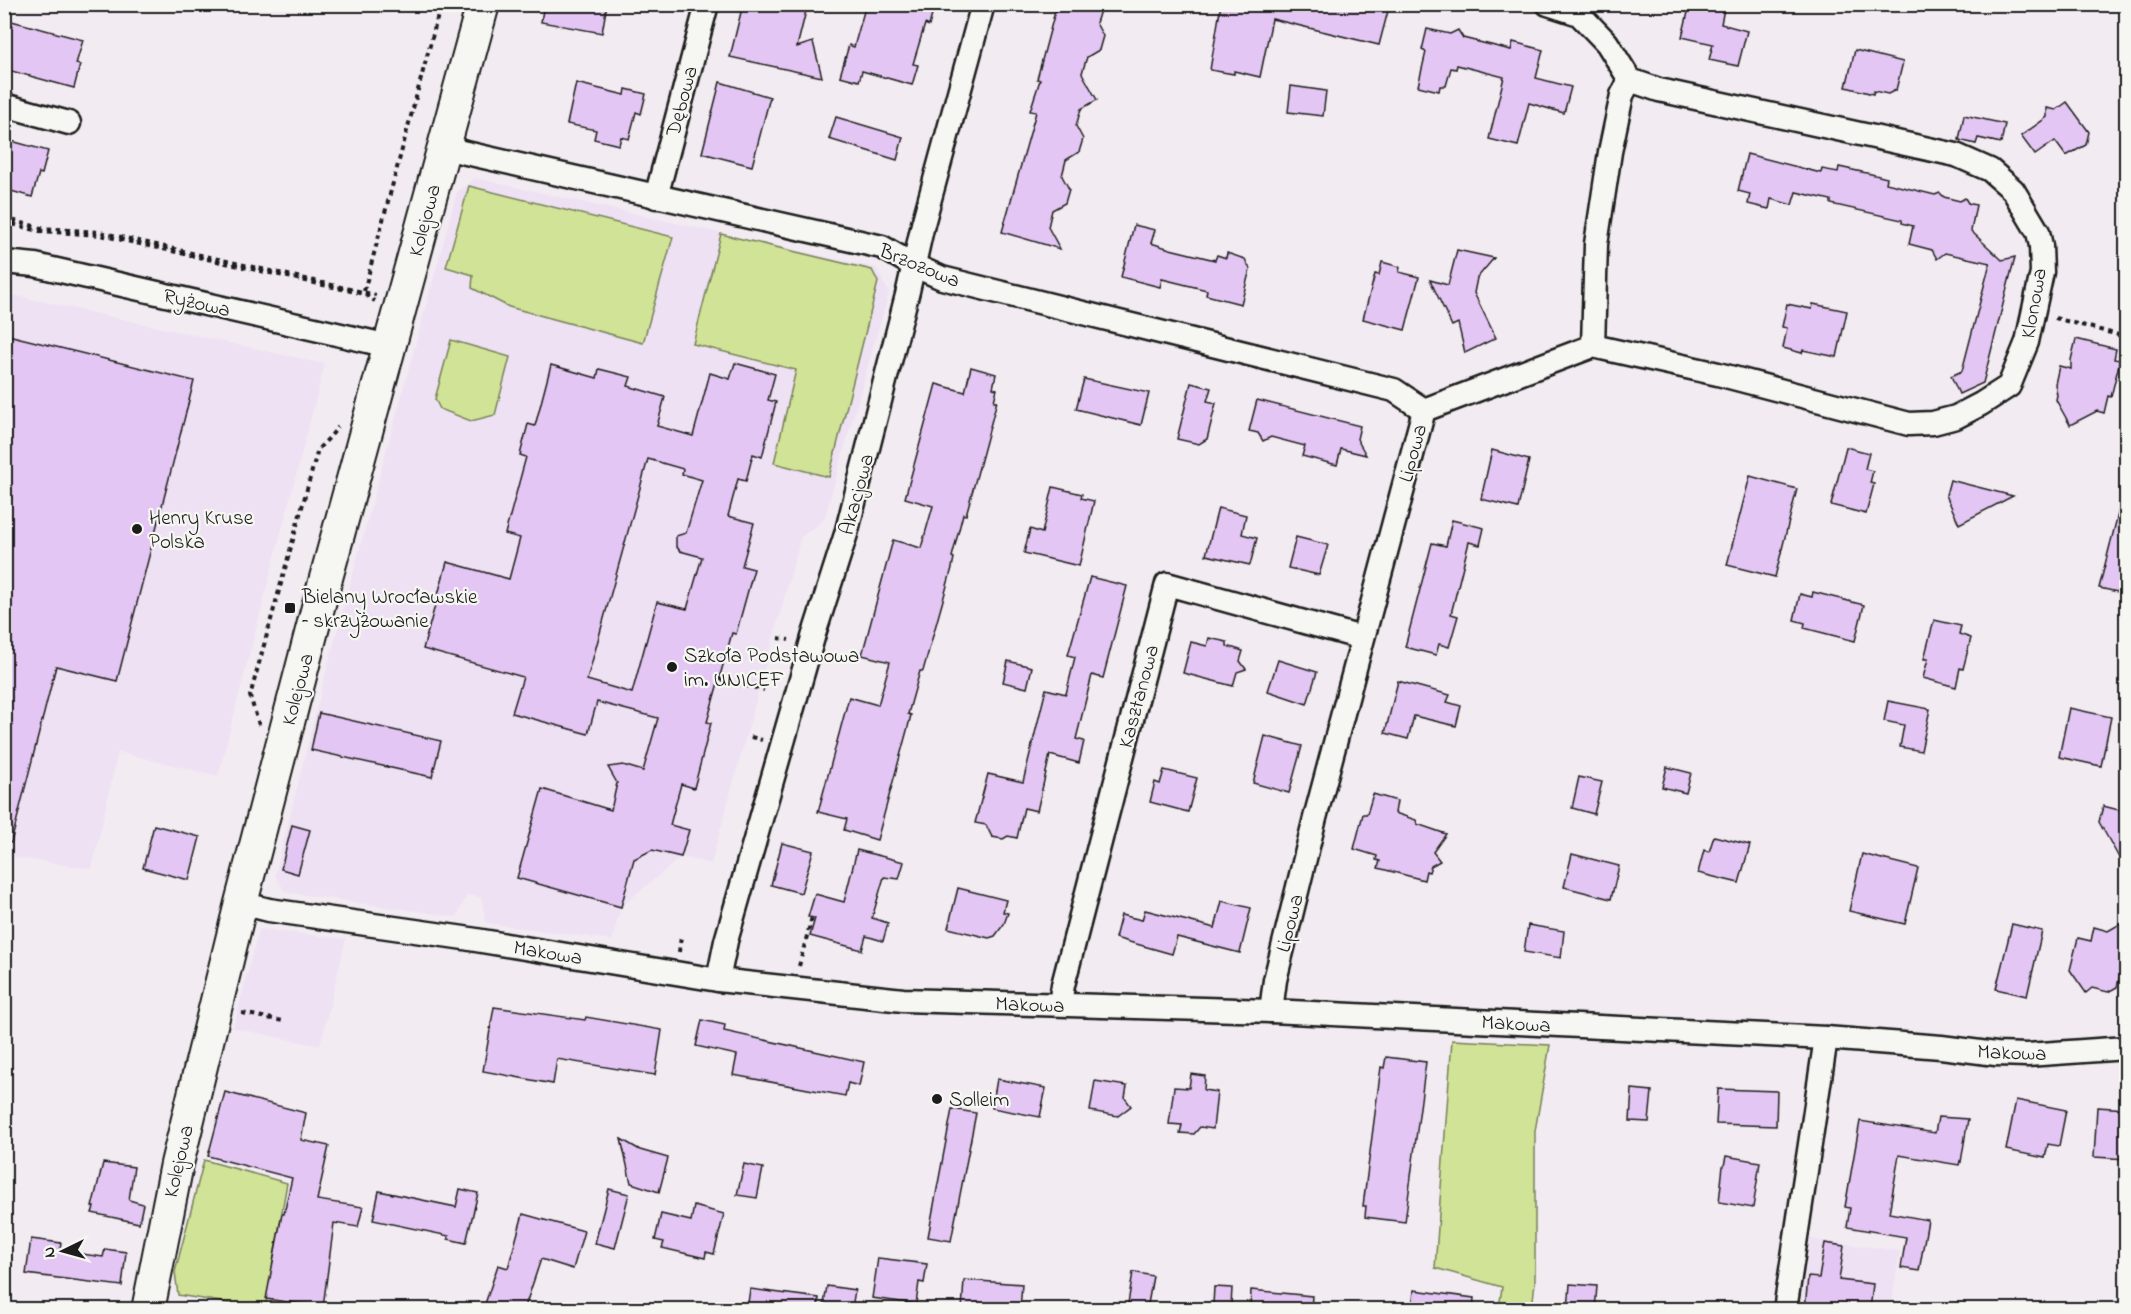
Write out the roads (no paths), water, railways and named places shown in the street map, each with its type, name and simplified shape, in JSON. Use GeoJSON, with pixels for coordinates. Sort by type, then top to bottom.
{"type":"FeatureCollection","features":[{"type":"Feature","properties":{"kind":"street","name":"Kolejowa"},"geometry":{"type":"LineString","coordinates":[[148,1310],[177,1164],[241,903],[389,346],[387,302],[444,148],[483,4]]}},
{"type":"Feature","properties":{"kind":"street","name":"Dębowa"},"geometry":{"type":"LineString","coordinates":[[656,197],[706,4]]}},
{"type":"Feature","properties":{"kind":"street","name":"Akacjowa"},"geometry":{"type":"LineString","coordinates":[[718,980],[726,941],[811,645],[846,534],[913,266],[983,4]]}},
{"type":"Feature","properties":{"kind":"street"},"geometry":{"type":"LineString","coordinates":[[1548,4],[1579,14],[1607,43],[1630,80],[1622,95],[1610,152],[1596,244],[1593,346]]}},
{"type":"Feature","properties":{"kind":"street","name":"Klonowa"},"geometry":{"type":"LineString","coordinates":[[1593,346],[1718,374],[1908,423],[1933,423],[1964,412],[2009,386],[2027,342],[2042,272],[2038,232],[2013,190],[1990,170],[1956,155],[1659,90],[1630,80]]}},
{"type":"Feature","properties":{"kind":"street"},"geometry":{"type":"LineString","coordinates":[[4,105],[69,123]]}},
{"type":"Feature","properties":{"kind":"street","name":"Brzozowa"},"geometry":{"type":"LineString","coordinates":[[444,148],[882,247],[913,266],[942,278],[1394,390],[1424,410]]}},
{"type":"Feature","properties":{"kind":"street","name":"Ryżowa"},"geometry":{"type":"LineString","coordinates":[[4,262],[35,265],[389,346]]}},
{"type":"Feature","properties":{"kind":"street","name":"Lipowa"},"geometry":{"type":"LineString","coordinates":[[1272,1011],[1275,980],[1362,638],[1424,410],[1593,346]]}},
{"type":"Feature","properties":{"kind":"street","name":"Kasztanowa"},"geometry":{"type":"LineString","coordinates":[[1060,1004],[1167,584],[1362,638]]}},
{"type":"Feature","properties":{"kind":"street","name":"Makowa"},"geometry":{"type":"LineString","coordinates":[[241,903],[269,910],[464,938],[718,980],[903,1000],[1272,1011],[1826,1038],[1941,1047],[1996,1054],[2027,1055],[2127,1048]]}},
{"type":"Feature","properties":{"kind":"street"},"geometry":{"type":"LineString","coordinates":[[1785,1310],[1826,1038]]}},
{"type":"Feature","properties":{"kind":"place","name":"Henry Kruse Polska"},"geometry":{"type":"Point","coordinates":[137,529]}},
{"type":"Feature","properties":{"kind":"place","name":"Bielany Wrocławskie – skrzyżowanie"},"geometry":{"type":"Point","coordinates":[290,608]}},
{"type":"Feature","properties":{"kind":"place","name":"Szkoła Podstawowa im. UNICEF"},"geometry":{"type":"Point","coordinates":[672,667]}},
{"type":"Feature","properties":{"kind":"place","name":"Solleim"},"geometry":{"type":"Point","coordinates":[937,1099]}}]}
